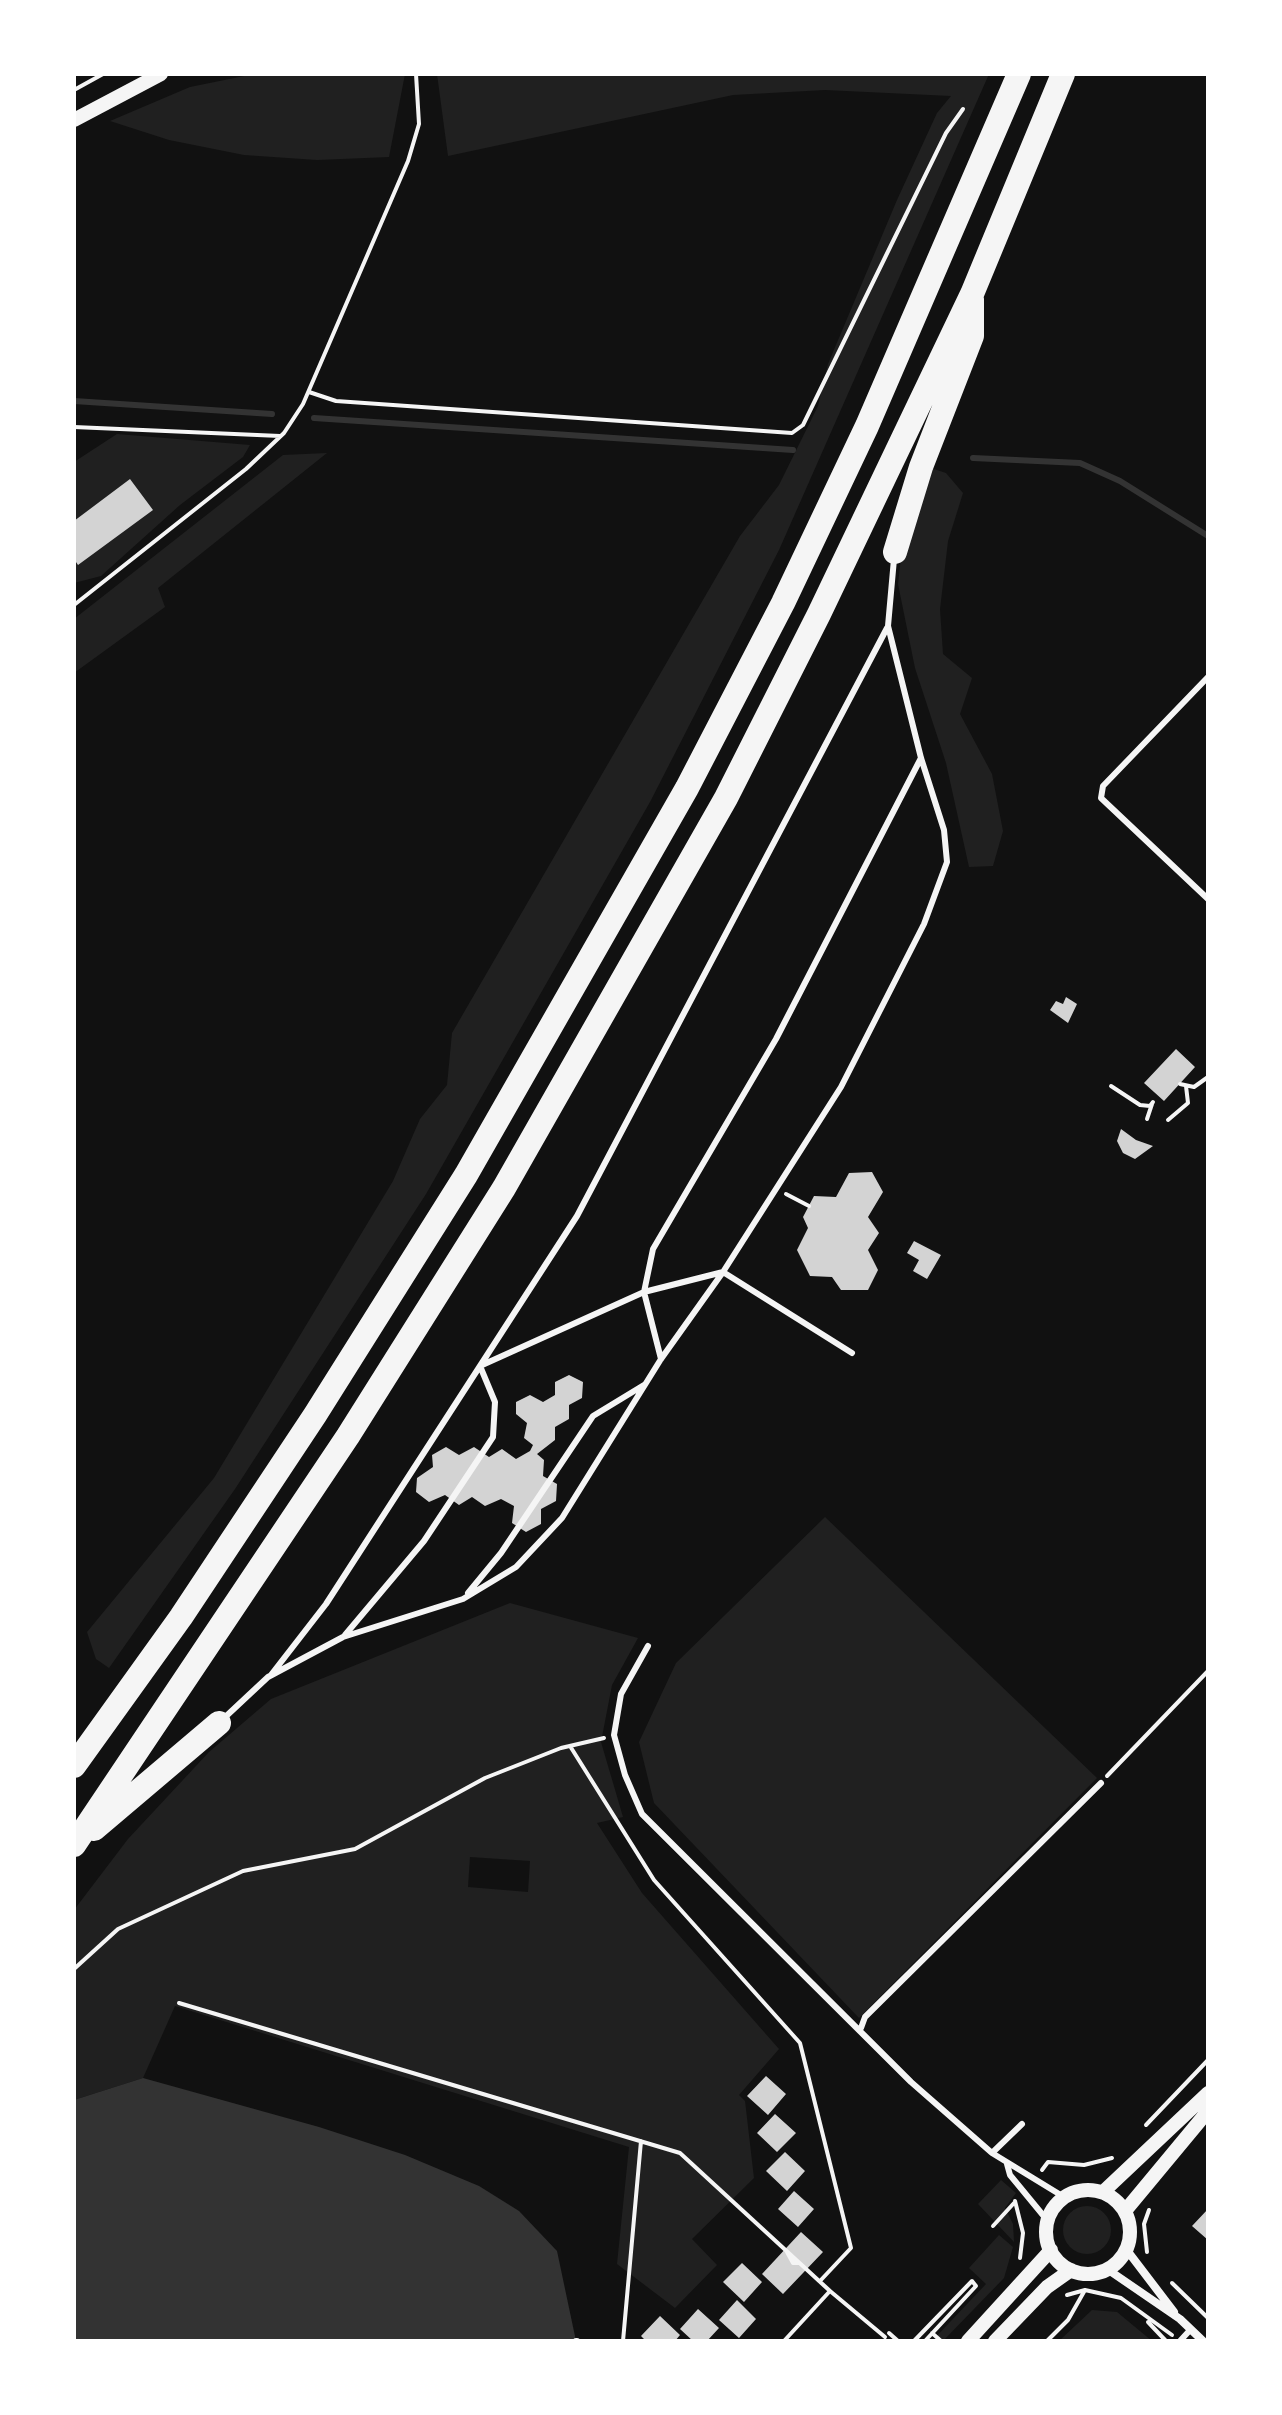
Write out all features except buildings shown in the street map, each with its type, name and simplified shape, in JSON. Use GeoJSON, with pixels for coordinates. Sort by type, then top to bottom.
{"type":"FeatureCollection","features":[{"type":"Feature","properties":{"kind":"highway"},"geometry":{"type":"LineString","coordinates":[[74,1766],[181,1617],[315,1415],[466,1175],[687,788],[783,603],[867,426],[1019,74]]}},
{"type":"Feature","properties":{"kind":"highway"},"geometry":{"type":"LineString","coordinates":[[74,1845],[348,1436],[527,1148],[726,798],[819,614],[972,294],[1063,74]]}},
{"type":"Feature","properties":{"kind":"highway"},"geometry":{"type":"LineString","coordinates":[[895,552],[921,467],[972,336],[972,294]]}},
{"type":"Feature","properties":{"kind":"highway"},"geometry":{"type":"LineString","coordinates":[[74,1845],[219,1723]]}},
{"type":"Feature","properties":{"kind":"street"},"geometry":{"type":"LineString","coordinates":[[74,120],[161,74]]}},
{"type":"Feature","properties":{"kind":"street"},"geometry":{"type":"LineString","coordinates":[[1103,2192],[1208,2093]]}},
{"type":"Feature","properties":{"kind":"street"},"geometry":{"type":"LineString","coordinates":[[1125,2211],[1208,2111]]}},
{"type":"Feature","properties":{"kind":"street"},"geometry":{"type":"LineString","coordinates":[[1083,2190],[1103,2192],[1125,2211],[1130,2230],[1126,2249],[1107,2269],[1089,2274],[1071,2270],[1051,2250],[1046,2236],[1047,2220],[1064,2197],[1083,2190]]}},
{"type":"Feature","properties":{"kind":"street"},"geometry":{"type":"LineString","coordinates":[[1126,2249],[1180,2319]]}},
{"type":"Feature","properties":{"kind":"street"},"geometry":{"type":"LineString","coordinates":[[968,2341],[1051,2250]]}},
{"type":"Feature","properties":{"kind":"street"},"geometry":{"type":"LineString","coordinates":[[1107,2269],[1180,2319],[1203,2341]]}},
{"type":"Feature","properties":{"kind":"street"},"geometry":{"type":"LineString","coordinates":[[995,2341],[1047,2287],[1071,2270]]}},
{"type":"Feature","properties":{"kind":"lane"},"geometry":{"type":"LineString","coordinates":[[268,1677],[343,1637],[463,1599],[516,1567],[562,1518],[661,1359],[723,1272],[841,1087],[924,924],[947,862],[944,830],[921,758],[888,626],[895,552]]}},
{"type":"Feature","properties":{"kind":"lane"},"geometry":{"type":"LineString","coordinates":[[219,1723],[268,1677],[326,1604],[577,1216],[888,626]]}},
{"type":"Feature","properties":{"kind":"lane"},"geometry":{"type":"LineString","coordinates":[[1208,677],[1103,786],[1101,798],[1208,899]]}},
{"type":"Feature","properties":{"kind":"lane"},"geometry":{"type":"LineString","coordinates":[[661,1359],[644,1292],[653,1249],[776,1039],[921,758]]}},
{"type":"Feature","properties":{"kind":"lane"},"geometry":{"type":"LineString","coordinates":[[480,1366],[644,1292],[723,1272],[852,1353]]}},
{"type":"Feature","properties":{"kind":"lane"},"geometry":{"type":"LineString","coordinates":[[343,1637],[424,1541],[493,1437],[495,1402],[480,1366]]}},
{"type":"Feature","properties":{"kind":"lane"},"geometry":{"type":"LineString","coordinates":[[463,1599],[501,1553],[593,1416],[645,1384]]}},
{"type":"Feature","properties":{"kind":"lane"},"geometry":{"type":"LineString","coordinates":[[648,1646],[621,1694],[614,1735],[625,1775],[642,1814],[861,2028],[911,2082],[992,2153],[1007,2164],[1036,2177],[1064,2197]]}},
{"type":"Feature","properties":{"kind":"lane"},"geometry":{"type":"LineString","coordinates":[[861,2028],[865,2017],[1101,1783]]}},
{"type":"Feature","properties":{"kind":"lane"},"geometry":{"type":"LineString","coordinates":[[992,2153],[1022,2124]]}},
{"type":"Feature","properties":{"kind":"lane"},"geometry":{"type":"LineString","coordinates":[[1007,2164],[1010,2175],[1047,2220]]}},
{"type":"Feature","properties":{"kind":"lane"},"geometry":{"type":"LineString","coordinates":[[1180,2341],[1191,2329]]}},
{"type":"Feature","properties":{"kind":"path"},"geometry":{"type":"LineString","coordinates":[[74,90],[103,74]]}},
{"type":"Feature","properties":{"kind":"path"},"geometry":{"type":"LineString","coordinates":[[74,605],[246,469],[280,436],[309,392],[408,161],[419,124],[416,74]]}},
{"type":"Feature","properties":{"kind":"path"},"geometry":{"type":"LineString","coordinates":[[309,392],[336,401],[792,433],[803,425],[946,133],[963,109]]}},
{"type":"Feature","properties":{"kind":"path"},"geometry":{"type":"LineString","coordinates":[[74,427],[280,436]]}},
{"type":"Feature","properties":{"kind":"path"},"geometry":{"type":"LineString","coordinates":[[1180,1084],[1194,1087],[1208,1077]]}},
{"type":"Feature","properties":{"kind":"path"},"geometry":{"type":"LineString","coordinates":[[1111,1086],[1140,1105],[1150,1106],[1153,1102],[1147,1119]]}},
{"type":"Feature","properties":{"kind":"path"},"geometry":{"type":"LineString","coordinates":[[1168,1120],[1188,1103],[1186,1086]]}},
{"type":"Feature","properties":{"kind":"path"},"geometry":{"type":"LineString","coordinates":[[777,1189],[809,1206]]}},
{"type":"Feature","properties":{"kind":"path"},"geometry":{"type":"LineString","coordinates":[[1101,1783],[1208,1671]]}},
{"type":"Feature","properties":{"kind":"path"},"geometry":{"type":"LineString","coordinates":[[74,1969],[118,1929],[243,1871],[355,1849],[485,1778],[570,1746],[614,1735]]}},
{"type":"Feature","properties":{"kind":"path"},"geometry":{"type":"LineString","coordinates":[[570,1746],[654,1880],[800,2043],[851,2248],[820,2281]]}},
{"type":"Feature","properties":{"kind":"path"},"geometry":{"type":"LineString","coordinates":[[179,2003],[680,2153],[830,2291],[898,2341]]}},
{"type":"Feature","properties":{"kind":"path"},"geometry":{"type":"LineString","coordinates":[[1146,2125],[1208,2060]]}},
{"type":"Feature","properties":{"kind":"path"},"geometry":{"type":"LineString","coordinates":[[623,2341],[641,2141]]}},
{"type":"Feature","properties":{"kind":"path"},"geometry":{"type":"LineString","coordinates":[[1041,2171],[1048,2162],[1084,2165],[1116,2158]]}},
{"type":"Feature","properties":{"kind":"path"},"geometry":{"type":"LineString","coordinates":[[993,2226],[1019,2196]]}},
{"type":"Feature","properties":{"kind":"path"},"geometry":{"type":"LineString","coordinates":[[1014,2203],[1023,2233],[1020,2262]]}},
{"type":"Feature","properties":{"kind":"path"},"geometry":{"type":"LineString","coordinates":[[1149,2209],[1144,2224],[1149,2256]]}},
{"type":"Feature","properties":{"kind":"path"},"geometry":{"type":"LineString","coordinates":[[1164,2275],[1208,2318]]}},
{"type":"Feature","properties":{"kind":"path"},"geometry":{"type":"LineString","coordinates":[[914,2341],[972,2281],[976,2286],[925,2341]]}},
{"type":"Feature","properties":{"kind":"path"},"geometry":{"type":"LineString","coordinates":[[1058,2298],[1085,2290],[1121,2298],[1180,2341]]}},
{"type":"Feature","properties":{"kind":"path"},"geometry":{"type":"LineString","coordinates":[[1047,2341],[1068,2320],[1085,2290]]}},
{"type":"Feature","properties":{"kind":"path"},"geometry":{"type":"LineString","coordinates":[[784,2341],[830,2291]]}},
{"type":"Feature","properties":{"kind":"path"},"geometry":{"type":"LineString","coordinates":[[1141,2314],[1166,2341]]}},
{"type":"Feature","properties":{"kind":"path"},"geometry":{"type":"LineString","coordinates":[[932,2333],[941,2341]]}},
{"type":"Feature","properties":{"kind":"shaded area"},"geometry":{"type":"Polygon","coordinates":[[[254,74],[405,74],[389,157],[317,160],[244,155],[169,140],[110,121],[190,87],[254,74]]]}},
{"type":"Feature","properties":{"kind":"shaded area"},"geometry":{"type":"Polygon","coordinates":[[[437,74],[989,74],[779,550],[650,802],[426,1194],[235,1489],[109,1668],[96,1659],[87,1632],[214,1478],[393,1181],[420,1119],[447,1085],[452,1033],[740,536],[779,485],[818,406],[828,364],[897,200],[937,113],[951,96],[825,90],[733,95],[448,156],[437,74]]]}},
{"type":"Feature","properties":{"kind":"shaded area"},"geometry":{"type":"Polygon","coordinates":[[[117,434],[250,445],[243,457],[180,505],[101,576],[74,583],[74,462],[117,434]]]}},
{"type":"Feature","properties":{"kind":"shaded area"},"geometry":{"type":"Polygon","coordinates":[[[327,453],[158,588],[165,607],[74,673],[74,619],[283,455],[327,453]]]}},
{"type":"Feature","properties":{"kind":"shaded area"},"geometry":{"type":"Polygon","coordinates":[[[931,468],[946,473],[963,493],[948,541],[940,609],[943,654],[972,678],[960,714],[992,774],[1003,831],[993,866],[969,867],[946,763],[915,668],[898,584],[905,523],[931,468]]]}},
{"type":"Feature","properties":{"kind":"shaded area"},"geometry":{"type":"Polygon","coordinates":[[[825,1517],[1097,1778],[859,2018],[654,1803],[639,1742],[676,1663],[825,1517]]]}},
{"type":"Feature","properties":{"kind":"shaded area"},"geometry":{"type":"Polygon","coordinates":[[[510,1603],[638,1638],[612,1685],[601,1742],[623,1817],[597,1823],[642,1893],[779,2049],[739,2095],[745,2101],[754,2178],[692,2239],[717,2265],[675,2308],[617,2264],[629,2147],[175,2006],[143,2078],[74,2100],[74,1910],[128,1839],[209,1752],[271,1699],[510,1603]],[[470,1857],[468,1887],[528,1892],[530,1861],[470,1857]]]}},
{"type":"Feature","properties":{"kind":"shaded area"},"geometry":{"type":"Polygon","coordinates":[[[143,2078],[319,2127],[405,2155],[479,2186],[519,2211],[557,2251],[576,2341],[74,2341],[74,2100],[143,2078]]]}},
{"type":"Feature","properties":{"kind":"shaded area"},"geometry":{"type":"Polygon","coordinates":[[[1001,2180],[1016,2193],[1005,2208],[1013,2224],[1014,2242],[978,2204],[1001,2180]]]}},
{"type":"Feature","properties":{"kind":"shaded area"},"geometry":{"type":"Polygon","coordinates":[[[1087,2206],[1104,2213],[1111,2230],[1104,2247],[1087,2254],[1070,2247],[1063,2230],[1070,2213],[1087,2206]]]}},
{"type":"Feature","properties":{"kind":"shaded area"},"geometry":{"type":"Polygon","coordinates":[[[999,2235],[1013,2247],[1004,2278],[943,2341],[932,2341],[986,2284],[969,2268],[999,2235]]]}},
{"type":"Feature","properties":{"kind":"shaded area"},"geometry":{"type":"Polygon","coordinates":[[[1092,2310],[1117,2312],[1152,2341],[1059,2341],[1092,2310]]]}},
{"type":"Feature","properties":{"kind":"waterway"},"geometry":{"type":"LineString","coordinates":[[74,401],[272,414]]}},
{"type":"Feature","properties":{"kind":"waterway"},"geometry":{"type":"LineString","coordinates":[[314,418],[793,450]]}},
{"type":"Feature","properties":{"kind":"waterway"},"geometry":{"type":"LineString","coordinates":[[973,458],[1080,463],[1120,481],[1208,536]]}}]}
